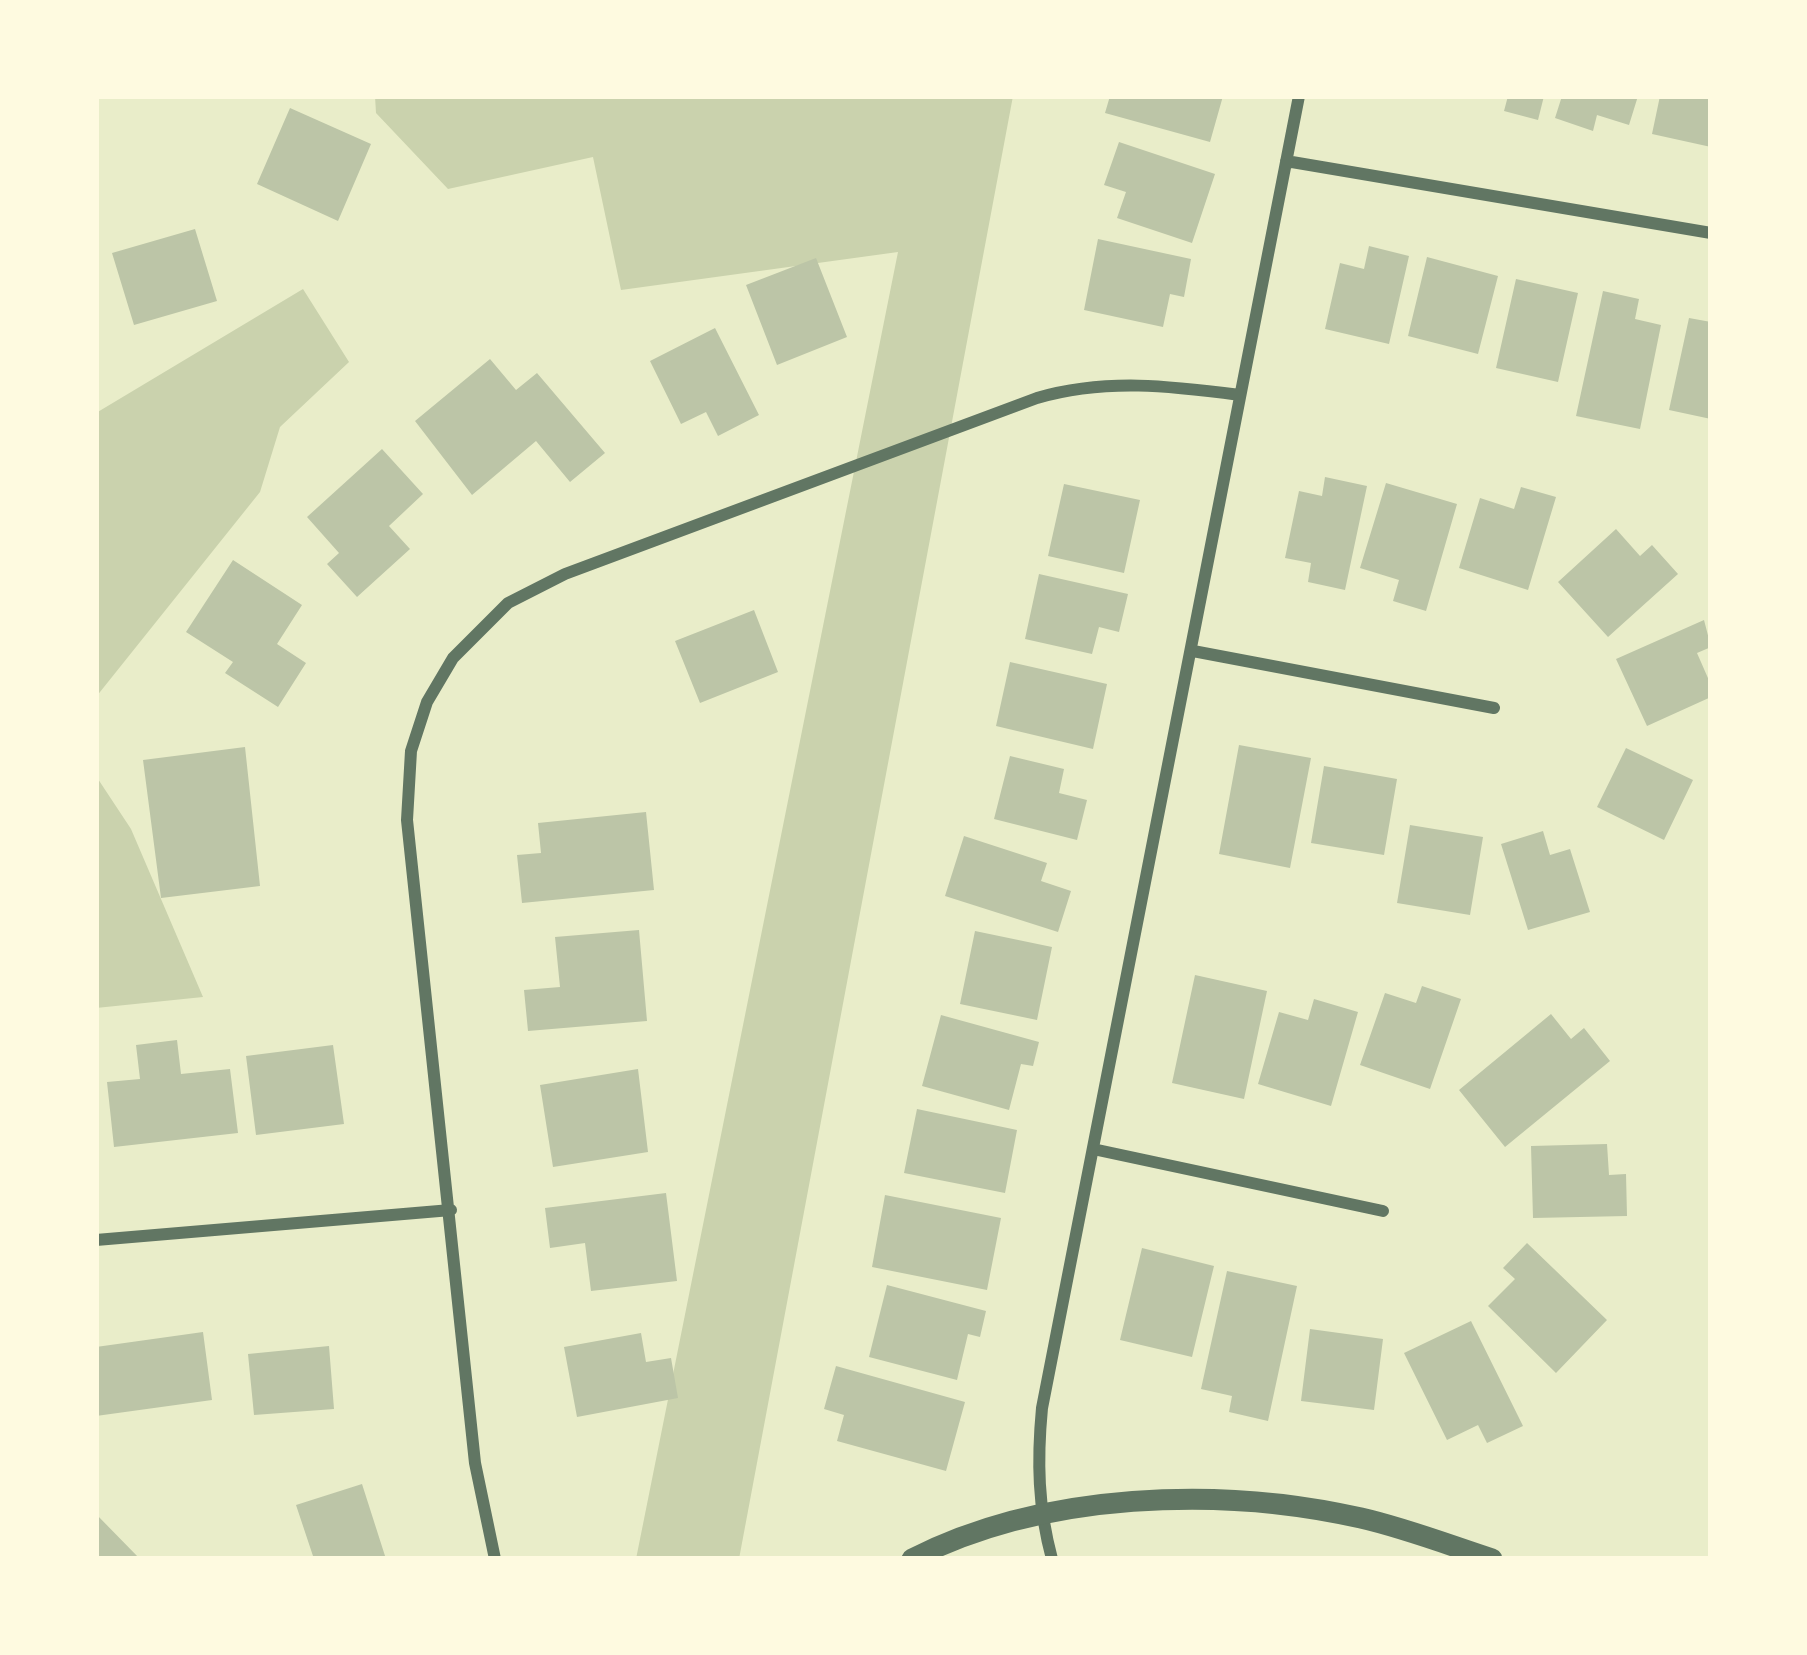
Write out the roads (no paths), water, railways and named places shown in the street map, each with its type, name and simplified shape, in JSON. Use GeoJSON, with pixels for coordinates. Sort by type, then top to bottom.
{"type":"FeatureCollection","features":[{"type":"Feature","properties":{"kind":"street"},"geometry":{"type":"LineString","coordinates":[[1052,1559],[1041,1516],[1037,1464],[1042,1408],[1299,96]]}},
{"type":"Feature","properties":{"kind":"street"},"geometry":{"type":"LineString","coordinates":[[1286,161],[1711,233]]}},
{"type":"Feature","properties":{"kind":"street"},"geometry":{"type":"LineString","coordinates":[[495,1559],[476,1463],[407,820],[411,752],[427,702],[453,658],[508,603],[565,574],[1037,398],[1106,384],[1240,395]]}},
{"type":"Feature","properties":{"kind":"street"},"geometry":{"type":"LineString","coordinates":[[1193,651],[1494,708]]}},
{"type":"Feature","properties":{"kind":"street"},"geometry":{"type":"LineString","coordinates":[[1093,1149],[1383,1211]]}},
{"type":"Feature","properties":{"kind":"street"},"geometry":{"type":"LineString","coordinates":[[96,1240],[451,1210]]}},
{"type":"Feature","properties":{"kind":"street"},"geometry":{"type":"LineString","coordinates":[[912,1559],[1041,1516],[1146,1500],[1219,1498],[1364,1519],[1492,1559]]}}]}
